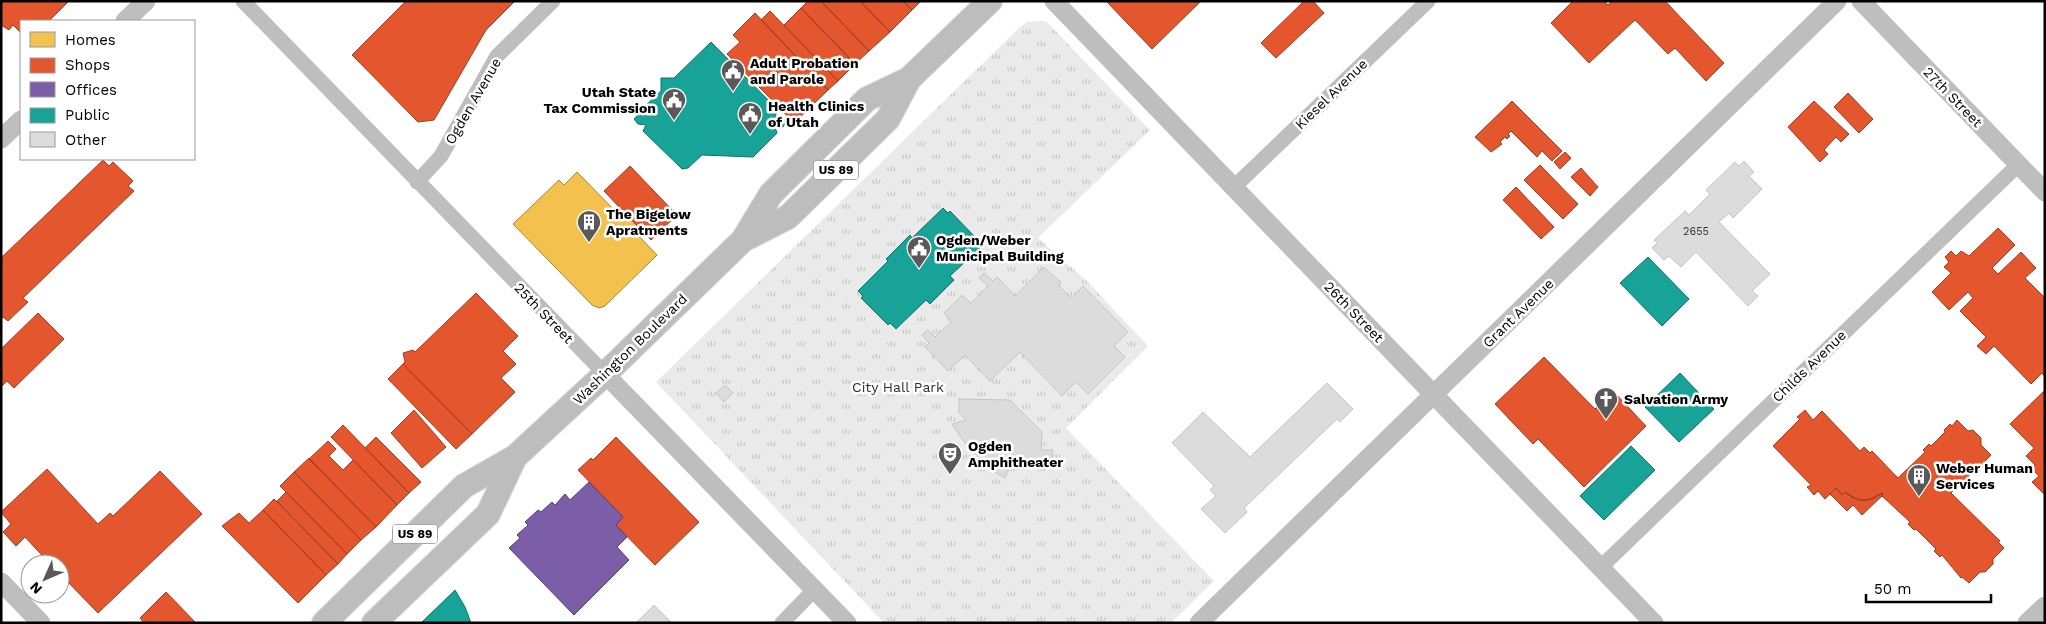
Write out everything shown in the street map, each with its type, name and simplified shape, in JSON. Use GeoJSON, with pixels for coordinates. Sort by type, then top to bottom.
{"type":"FeatureCollection","features":[{"type":"Feature","properties":{"kind":"main road","name":"Washington Boulevard"},"geometry":{"type":"LineString","coordinates":[[324,623],[464,486],[515,457],[605,374],[743,240],[770,194],[867,99],[909,79],[990,1]]}},
{"type":"Feature","properties":{"kind":"main road","name":"Washington Boulevard"},"geometry":{"type":"LineString","coordinates":[[374,623],[488,514],[515,457]]}},
{"type":"Feature","properties":{"kind":"street"},"geometry":{"type":"LineString","coordinates":[[126,20],[146,1]]}},
{"type":"Feature","properties":{"kind":"street","name":"25th Street"},"geometry":{"type":"LineString","coordinates":[[243,1],[847,623]]}},
{"type":"Feature","properties":{"kind":"street","name":"Ogden Avenue"},"geometry":{"type":"LineString","coordinates":[[417,182],[442,156],[497,56],[553,1]]}},
{"type":"Feature","properties":{"kind":"street","name":"26th Street"},"geometry":{"type":"LineString","coordinates":[[1054,1],[1654,623]]}},
{"type":"Feature","properties":{"kind":"street","name":"Kiesel Avenue"},"geometry":{"type":"LineString","coordinates":[[1234,187],[1428,1]]}},
{"type":"Feature","properties":{"kind":"street","name":"Grant Avenue"},"geometry":{"type":"LineString","coordinates":[[1199,623],[1837,1]]}},
{"type":"Feature","properties":{"kind":"street","name":"27th Street"},"geometry":{"type":"LineString","coordinates":[[1861,1],[2045,192]]}},
{"type":"Feature","properties":{"kind":"street"},"geometry":{"type":"LineString","coordinates":[[1,139],[20,121]]}},
{"type":"Feature","properties":{"kind":"street","name":"Childs Avenue"},"geometry":{"type":"LineString","coordinates":[[1601,567],[2018,165]]}},
{"type":"Feature","properties":{"kind":"street"},"geometry":{"type":"LineString","coordinates":[[1,582],[41,623]]}},
{"type":"Feature","properties":{"kind":"street"},"geometry":{"type":"LineString","coordinates":[[782,623],[815,589]]}},
{"type":"Feature","properties":{"kind":"street"},"geometry":{"type":"LineString","coordinates":[[2027,623],[2045,606]]}},
{"type":"Feature","properties":{"kind":"green space","name":"City Hall Park"},"geometry":{"type":"Polygon","coordinates":[[[1027,22],[1047,22],[1150,130],[1038,238],[1086,280],[1148,346],[1066,428],[1214,581],[1171,623],[884,623],[656,382],[1020,27],[1027,22]]]}},
{"type":"Feature","properties":{"kind":"building: Homes","name":"The Bigelow Apratments"},"geometry":{"type":"Polygon","coordinates":[[[577,172],[625,221],[629,217],[639,228],[635,232],[657,255],[605,306],[599,308],[592,305],[513,224],[559,180],[564,185],[577,172]]]}},
{"type":"Feature","properties":{"kind":"building: Shops"},"geometry":{"type":"Polygon","coordinates":[[[1,1],[69,1],[50,20],[20,20],[20,32],[13,25],[9,30],[1,25],[1,1]]]}},
{"type":"Feature","properties":{"kind":"building: Shops"},"geometry":{"type":"Polygon","coordinates":[[[406,1],[515,1],[486,30],[434,120],[418,122],[352,55],[406,1]]]}},
{"type":"Feature","properties":{"kind":"building: Shops"},"geometry":{"type":"Polygon","coordinates":[[[808,1],[821,1],[869,51],[855,64],[801,8],[808,1]]]}},
{"type":"Feature","properties":{"kind":"building: Shops"},"geometry":{"type":"Polygon","coordinates":[[[821,1],[860,1],[890,32],[869,51],[821,1]]]}},
{"type":"Feature","properties":{"kind":"building: Shops"},"geometry":{"type":"Polygon","coordinates":[[[860,1],[903,1],[912,10],[890,32],[860,1]]]}},
{"type":"Feature","properties":{"kind":"building: Shops"},"geometry":{"type":"Polygon","coordinates":[[[903,1],[921,1],[912,10],[903,1]]]}},
{"type":"Feature","properties":{"kind":"building: Shops"},"geometry":{"type":"Polygon","coordinates":[[[1106,1],[1201,1],[1152,49],[1106,1]]]}},
{"type":"Feature","properties":{"kind":"building: Shops"},"geometry":{"type":"Polygon","coordinates":[[[1304,1],[1313,1],[1324,13],[1276,58],[1261,43],[1304,1]]]}},
{"type":"Feature","properties":{"kind":"building: Shops"},"geometry":{"type":"Polygon","coordinates":[[[1573,1],[1604,1],[1608,5],[1612,1],[1665,1],[1724,63],[1706,81],[1675,48],[1668,54],[1635,20],[1589,63],[1551,23],[1573,1]]]}},
{"type":"Feature","properties":{"kind":"building: Shops"},"geometry":{"type":"Polygon","coordinates":[[[801,8],[855,64],[838,81],[784,25],[801,8]]]}},
{"type":"Feature","properties":{"kind":"building: Shops"},"geometry":{"type":"Polygon","coordinates":[[[770,11],[838,81],[828,90],[761,20],[770,11]]]}},
{"type":"Feature","properties":{"kind":"building: Shops"},"geometry":{"type":"Polygon","coordinates":[[[755,13],[828,90],[794,123],[727,54],[740,42],[733,35],[755,13]]]}},
{"type":"Feature","properties":{"kind":"building: Shops"},"geometry":{"type":"Polygon","coordinates":[[[1848,93],[1873,119],[1859,133],[1834,107],[1848,93]]]}},
{"type":"Feature","properties":{"kind":"building: Shops"},"geometry":{"type":"Polygon","coordinates":[[[1512,101],[1562,151],[1552,161],[1542,151],[1537,157],[1511,131],[1508,134],[1510,136],[1507,139],[1505,137],[1500,142],[1502,144],[1491,152],[1475,137],[1512,101]]]}},
{"type":"Feature","properties":{"kind":"building: Shops"},"geometry":{"type":"Polygon","coordinates":[[[1814,101],[1849,134],[1841,142],[1836,137],[1824,150],[1828,154],[1820,162],[1788,127],[1814,101]]]}},
{"type":"Feature","properties":{"kind":"building: Shops"},"geometry":{"type":"Polygon","coordinates":[[[1565,152],[1571,158],[1560,169],[1554,162],[1565,152]]]}},
{"type":"Feature","properties":{"kind":"building: Shops"},"geometry":{"type":"Polygon","coordinates":[[[103,160],[109,166],[113,162],[133,181],[128,186],[134,191],[23,298],[28,302],[8,321],[3,317],[1,319],[1,258],[103,160]]]}},
{"type":"Feature","properties":{"kind":"building: Shops"},"geometry":{"type":"Polygon","coordinates":[[[1540,165],[1578,204],[1563,219],[1524,180],[1540,165]]]}},
{"type":"Feature","properties":{"kind":"building: Shops"},"geometry":{"type":"Polygon","coordinates":[[[630,166],[677,215],[651,240],[629,217],[625,221],[616,212],[620,208],[604,191],[630,166]]]}},
{"type":"Feature","properties":{"kind":"building: Shops"},"geometry":{"type":"Polygon","coordinates":[[[1581,168],[1598,187],[1590,196],[1571,177],[1581,168]]]}},
{"type":"Feature","properties":{"kind":"building: Shops"},"geometry":{"type":"Polygon","coordinates":[[[1516,187],[1554,227],[1541,239],[1503,200],[1516,187]]]}},
{"type":"Feature","properties":{"kind":"building: Shops"},"geometry":{"type":"Polygon","coordinates":[[[1998,228],[2015,245],[1992,268],[1998,274],[2021,252],[2036,268],[2025,278],[2045,298],[2045,377],[2042,373],[2031,384],[1994,346],[1986,354],[1977,346],[1986,337],[1960,311],[1973,298],[1968,292],[1949,310],[1932,292],[1951,273],[1944,267],[1949,262],[1945,257],[1951,251],[1956,256],[1961,251],[1969,256],[1998,228]]]}},
{"type":"Feature","properties":{"kind":"building: Shops"},"geometry":{"type":"Polygon","coordinates":[[[476,293],[518,336],[503,351],[516,364],[501,378],[515,392],[472,434],[403,364],[405,362],[403,353],[413,350],[415,352],[476,293]]]}},
{"type":"Feature","properties":{"kind":"building: Shops"},"geometry":{"type":"Polygon","coordinates":[[[38,313],[64,339],[14,388],[7,381],[1,387],[1,349],[38,313]]]}},
{"type":"Feature","properties":{"kind":"building: Shops"},"geometry":{"type":"Polygon","coordinates":[[[1544,357],[1595,409],[1613,391],[1646,426],[1584,487],[1538,439],[1533,444],[1495,404],[1544,357]]]}},
{"type":"Feature","properties":{"kind":"building: Shops"},"geometry":{"type":"Polygon","coordinates":[[[403,364],[472,434],[456,449],[388,379],[403,364]]]}},
{"type":"Feature","properties":{"kind":"building: Shops"},"geometry":{"type":"Polygon","coordinates":[[[2045,390],[2045,495],[2032,482],[2039,476],[2032,469],[2035,465],[2026,456],[2034,448],[2010,424],[2045,390]]]}},
{"type":"Feature","properties":{"kind":"building: Shops"},"geometry":{"type":"Polygon","coordinates":[[[414,410],[446,447],[422,468],[391,433],[414,410]]]}},
{"type":"Feature","properties":{"kind":"building: Shops","name":"Weber Human Services"},"geometry":{"type":"Polygon","coordinates":[[[1805,410],[1813,420],[1822,411],[1860,451],[1864,447],[1870,453],[1872,451],[1898,478],[1925,452],[1923,450],[1929,444],[1931,446],[1945,432],[1944,430],[1950,424],[1952,426],[1957,420],[1968,431],[1973,430],[1981,438],[1981,445],[1991,455],[1981,469],[1979,466],[1964,481],[1966,482],[1960,488],[1958,486],[1951,493],[2000,541],[1998,542],[2004,548],[1993,559],[1993,564],[1985,572],[1980,572],[1969,583],[1961,578],[1942,555],[1940,557],[1934,551],[1936,549],[1916,529],[1914,530],[1908,524],[1910,522],[1882,496],[1882,493],[1873,499],[1863,500],[1853,498],[1845,492],[1842,495],[1836,488],[1825,499],[1818,491],[1814,495],[1807,487],[1811,485],[1773,446],[1800,419],[1797,417],[1805,410]]]}},
{"type":"Feature","properties":{"kind":"building: Shops"},"geometry":{"type":"Polygon","coordinates":[[[343,425],[409,493],[397,505],[331,437],[343,425]]]}},
{"type":"Feature","properties":{"kind":"building: Shops"},"geometry":{"type":"Polygon","coordinates":[[[376,437],[421,482],[409,493],[365,448],[376,437]]]}},
{"type":"Feature","properties":{"kind":"building: Shops"},"geometry":{"type":"Polygon","coordinates":[[[616,437],[699,522],[655,565],[616,525],[623,517],[578,470],[591,458],[593,460],[616,437]]]}},
{"type":"Feature","properties":{"kind":"building: Shops"},"geometry":{"type":"Polygon","coordinates":[[[328,441],[336,449],[329,456],[343,470],[353,460],[397,505],[376,527],[309,459],[328,441]]]}},
{"type":"Feature","properties":{"kind":"building: Shops"},"geometry":{"type":"Polygon","coordinates":[[[309,458],[376,527],[361,540],[294,472],[309,458]]]}},
{"type":"Feature","properties":{"kind":"building: Shops"},"geometry":{"type":"Polygon","coordinates":[[[47,469],[98,524],[110,513],[113,516],[160,471],[202,514],[98,613],[70,584],[70,554],[41,554],[25,537],[16,546],[3,532],[11,524],[1,512],[47,469]]]}},
{"type":"Feature","properties":{"kind":"building: Shops"},"geometry":{"type":"Polygon","coordinates":[[[294,472],[361,540],[347,554],[280,486],[294,472]]]}},
{"type":"Feature","properties":{"kind":"building: Shops"},"geometry":{"type":"Polygon","coordinates":[[[1836,488],[1842,495],[1845,492],[1858,500],[1868,500],[1882,493],[1883,495],[1862,515],[1853,505],[1847,511],[1830,494],[1836,488]]]}},
{"type":"Feature","properties":{"kind":"building: Shops"},"geometry":{"type":"Polygon","coordinates":[[[286,492],[347,554],[338,564],[277,501],[286,492]]]}},
{"type":"Feature","properties":{"kind":"building: Shops"},"geometry":{"type":"Polygon","coordinates":[[[274,499],[338,564],[326,575],[263,510],[274,499]]]}},
{"type":"Feature","properties":{"kind":"building: Shops"},"geometry":{"type":"Polygon","coordinates":[[[263,510],[326,575],[298,603],[222,526],[239,513],[249,523],[263,510]]]}},
{"type":"Feature","properties":{"kind":"building: Shops"},"geometry":{"type":"Polygon","coordinates":[[[166,592],[196,623],[144,623],[140,618],[166,592]]]}},
{"type":"Feature","properties":{"kind":"building: Offices"},"geometry":{"type":"Polygon","coordinates":[[[589,482],[623,517],[616,525],[627,537],[617,547],[629,560],[574,615],[509,548],[520,538],[517,535],[528,525],[525,522],[538,510],[541,512],[552,502],[555,505],[565,494],[570,500],[589,482]]]}},
{"type":"Feature","properties":{"kind":"building: Public"},"geometry":{"type":"Polygon","coordinates":[[[711,42],[778,110],[775,116],[783,117],[786,122],[783,127],[775,127],[777,133],[753,157],[702,155],[688,168],[682,169],[643,131],[646,125],[638,124],[634,119],[638,115],[646,114],[643,108],[661,91],[661,78],[674,78],[711,42]]]}},
{"type":"Feature","properties":{"kind":"building: Public","name":"Ogden/Weber Municipal Building"},"geometry":{"type":"Polygon","coordinates":[[[943,208],[948,213],[950,211],[976,238],[974,240],[981,247],[950,276],[954,280],[930,304],[926,300],[896,329],[890,323],[888,325],[861,298],[863,296],[858,291],[888,261],[886,259],[910,235],[912,238],[943,208]]]}},
{"type":"Feature","properties":{"kind":"building: Public"},"geometry":{"type":"Polygon","coordinates":[[[1648,257],[1689,299],[1662,326],[1620,283],[1648,257]]]}},
{"type":"Feature","properties":{"kind":"building: Public"},"geometry":{"type":"Polygon","coordinates":[[[1680,373],[1714,409],[1679,442],[1645,407],[1680,373]]]}},
{"type":"Feature","properties":{"kind":"building: Public"},"geometry":{"type":"Polygon","coordinates":[[[1631,446],[1655,470],[1604,520],[1580,496],[1631,446]]]}},
{"type":"Feature","properties":{"kind":"building: Public"},"geometry":{"type":"Polygon","coordinates":[[[455,590],[465,607],[471,623],[421,623],[455,590]]]}},
{"type":"Feature","properties":{"kind":"building: Other"},"geometry":{"type":"Polygon","coordinates":[[[1744,161],[1754,172],[1749,176],[1762,189],[1733,218],[1729,213],[1719,222],[1770,274],[1752,291],[1758,296],[1748,306],[1696,252],[1681,267],[1669,256],[1664,260],[1652,248],[1657,243],[1654,240],[1685,211],[1689,215],[1710,194],[1706,190],[1735,162],[1739,166],[1744,161]]]}},
{"type":"Feature","properties":{"kind":"building: Other"},"geometry":{"type":"Polygon","coordinates":[[[1044,267],[1061,283],[1059,286],[1071,298],[1083,286],[1128,332],[1114,346],[1125,357],[1088,394],[1076,382],[1062,396],[1020,352],[990,381],[965,355],[948,371],[925,347],[929,343],[922,335],[928,330],[935,337],[952,321],[944,313],[962,295],[971,303],[988,286],[979,278],[984,273],[993,281],[997,277],[1015,296],[1044,267]]]}},
{"type":"Feature","properties":{"kind":"building: Other"},"geometry":{"type":"Polygon","coordinates":[[[1327,383],[1353,409],[1340,422],[1337,419],[1244,508],[1247,512],[1225,533],[1201,509],[1216,496],[1210,490],[1214,486],[1172,443],[1203,412],[1250,457],[1327,383]]]}},
{"type":"Feature","properties":{"kind":"building: Other"},"geometry":{"type":"Polygon","coordinates":[[[725,385],[733,393],[724,402],[716,393],[725,385]]]}},
{"type":"Feature","properties":{"kind":"building: Other"},"geometry":{"type":"Polygon","coordinates":[[[959,399],[1010,400],[1042,432],[1041,450],[1053,450],[1052,465],[1027,465],[1027,469],[1014,469],[1010,465],[1005,478],[990,469],[965,443],[952,424],[966,420],[959,413],[959,399]]]}},
{"type":"Feature","properties":{"kind":"building: Other"},"geometry":{"type":"Polygon","coordinates":[[[654,605],[672,623],[636,623],[654,605]]]}},
{"type":"Feature","properties":{"kind":"place","name":"Adult Probation and Parole"},"geometry":{"type":"Point","coordinates":[733,92]}},
{"type":"Feature","properties":{"kind":"place","name":"Utah State Tax Commission"},"geometry":{"type":"Point","coordinates":[674,121]}},
{"type":"Feature","properties":{"kind":"place","name":"Health Clinics of Utah"},"geometry":{"type":"Point","coordinates":[750,135]}},
{"type":"Feature","properties":{"kind":"place","name":"The Bigelow Apratments"},"geometry":{"type":"Point","coordinates":[589,243]}},
{"type":"Feature","properties":{"kind":"place","name":"Ogden/Weber Municipal Building"},"geometry":{"type":"Point","coordinates":[919,269]}},
{"type":"Feature","properties":{"kind":"place","name":"Salvation Army"},"geometry":{"type":"Point","coordinates":[1606,420]}},
{"type":"Feature","properties":{"kind":"place","name":"Ogden Amphitheater"},"geometry":{"type":"Point","coordinates":[950,475]}},
{"type":"Feature","properties":{"kind":"place","name":"Weber Human Services"},"geometry":{"type":"Point","coordinates":[1919,497]}}]}
